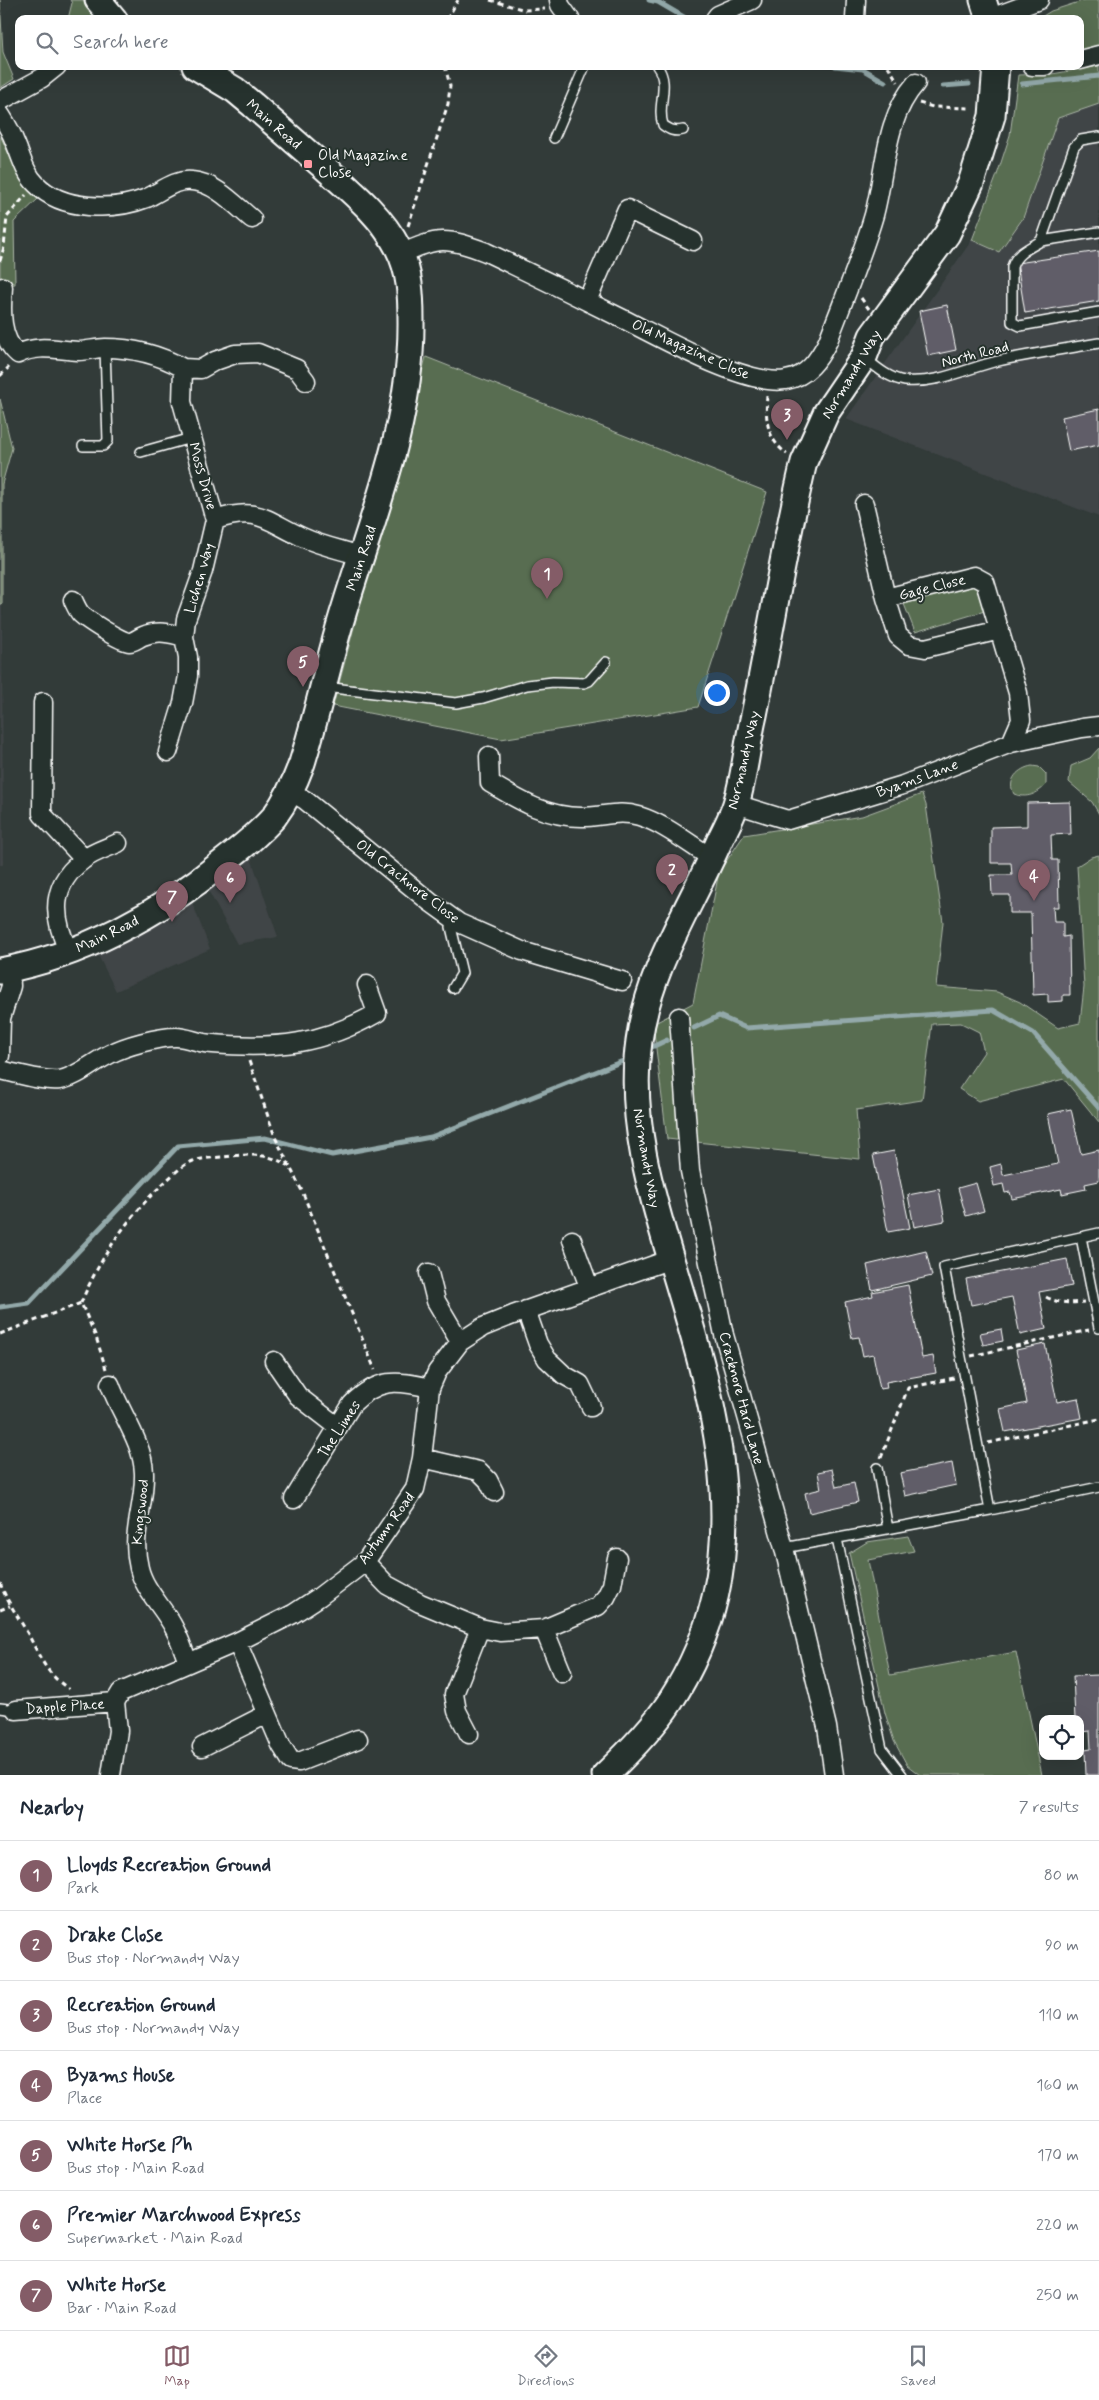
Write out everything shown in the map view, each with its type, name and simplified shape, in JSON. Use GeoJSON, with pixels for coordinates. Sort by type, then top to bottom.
{"type":"FeatureCollection","features":[{"type":"Feature","properties":{"kind":"street"},"geometry":{"type":"LineString","coordinates":[[718,15],[738,14],[752,0]]}},
{"type":"Feature","properties":{"kind":"street"},"geometry":{"type":"LineString","coordinates":[[856,0],[856,15]]}},
{"type":"Feature","properties":{"kind":"street"},"geometry":{"type":"LineString","coordinates":[[983,0],[987,15]]}},
{"type":"Feature","properties":{"kind":"street"},"geometry":{"type":"LineString","coordinates":[[999,15],[1039,0]]}},
{"type":"Feature","properties":{"kind":"street"},"geometry":{"type":"LineString","coordinates":[[1084,59],[1099,55]]}},
{"type":"Feature","properties":{"kind":"street"},"geometry":{"type":"LineString","coordinates":[[0,101],[42,78],[52,70]]}},
{"type":"Feature","properties":{"kind":"street","name":"Main Road"},"geometry":{"type":"LineString","coordinates":[[5,970],[31,965],[68,952],[138,919],[195,885],[264,827],[274,816],[290,791],[302,763],[361,556],[393,454],[406,391],[410,355],[411,288],[400,252],[375,214],[350,190],[235,90],[202,70]]}},
{"type":"Feature","properties":{"kind":"street","name":"Normandy Way"},"geometry":{"type":"LineString","coordinates":[[605,1775],[650,1727],[680,1685],[701,1640],[710,1612],[720,1574],[724,1542],[725,1499],[718,1443],[710,1403],[651,1190],[642,1140],[636,1091],[638,1042],[647,999],[660,963],[712,858],[736,804],[804,462],[826,413],[864,357],[872,336],[947,234],[971,183],[993,109],[996,70]]}},
{"type":"Feature","properties":{"kind":"street","name":"Old Magazine Close"},"geometry":{"type":"LineString","coordinates":[[400,252],[430,241],[440,240],[462,244],[486,252],[740,373],[770,380],[793,379],[816,362],[828,341],[873,217],[893,125],[911,90]]}},
{"type":"Feature","properties":{"kind":"street"},"geometry":{"type":"LineString","coordinates":[[0,114],[11,131],[27,173],[36,184],[62,202],[94,206],[134,201],[147,198],[173,184],[194,181],[215,190],[252,219]]}},
{"type":"Feature","properties":{"kind":"street"},"geometry":{"type":"LineString","coordinates":[[587,301],[627,210],[694,241]]}},
{"type":"Feature","properties":{"kind":"street"},"geometry":{"type":"LineString","coordinates":[[3,287],[0,333],[8,348],[18,354],[30,348],[80,351],[105,348],[138,350],[165,358],[183,368],[201,369],[236,354],[258,353],[297,369],[306,381]]}},
{"type":"Feature","properties":{"kind":"street","name":"Moss Drive"},"geometry":{"type":"LineString","coordinates":[[183,368],[182,402],[215,520],[234,514],[254,514],[267,518],[302,537],[361,556]]}},
{"type":"Feature","properties":{"kind":"street","name":"Gage Close"},"geometry":{"type":"LineString","coordinates":[[864,504],[886,598],[898,636],[909,645],[925,648],[1000,630]]}},
{"type":"Feature","properties":{"kind":"street","name":"Lichen Way"},"geometry":{"type":"LineString","coordinates":[[168,752],[183,703],[188,676],[188,657],[184,637],[186,619],[203,571],[215,520]]}},
{"type":"Feature","properties":{"kind":"street","name":"Gage Close"},"geometry":{"type":"LineString","coordinates":[[886,598],[974,576],[985,582],[1018,693],[1021,720],[1011,743]]}},
{"type":"Feature","properties":{"kind":"street"},"geometry":{"type":"LineString","coordinates":[[73,600],[80,613],[91,623],[124,642],[131,642],[145,635],[168,632],[184,637]]}},
{"type":"Feature","properties":{"kind":"street"},"geometry":{"type":"LineString","coordinates":[[43,702],[42,814],[84,859]]}},
{"type":"Feature","properties":{"kind":"street","name":"Byams Lane"},"geometry":{"type":"LineString","coordinates":[[736,804],[788,820],[902,785],[1011,743],[1099,726]]}},
{"type":"Feature","properties":{"kind":"street"},"geometry":{"type":"LineString","coordinates":[[489,756],[490,783],[528,806],[559,815],[583,817],[609,813],[640,816],[712,858]]}},
{"type":"Feature","properties":{"kind":"street","name":"Old Cracknore Close"},"geometry":{"type":"LineString","coordinates":[[290,791],[314,806],[453,918],[522,951],[622,980]]}},
{"type":"Feature","properties":{"kind":"street"},"geometry":{"type":"LineString","coordinates":[[68,952],[59,930],[57,916],[58,893],[66,876],[84,859],[118,843]]}},
{"type":"Feature","properties":{"kind":"street"},"geometry":{"type":"LineString","coordinates":[[0,1056],[1,1018],[11,986],[5,970]]}},
{"type":"Feature","properties":{"kind":"street"},"geometry":{"type":"LineString","coordinates":[[0,1070],[59,1080],[82,1071],[110,1053],[144,1043],[176,1037],[210,1044],[245,1046],[282,1046],[316,1040],[351,1028],[376,1013],[367,985]]}},
{"type":"Feature","properties":{"kind":"street","name":"Cracknore Hard Lane"},"geometry":{"type":"LineString","coordinates":[[679,1017],[690,1171],[724,1335],[784,1548],[827,1727],[834,1775]]}},
{"type":"Feature","properties":{"kind":"street"},"geometry":{"type":"LineString","coordinates":[[572,1240],[589,1287]]}},
{"type":"Feature","properties":{"kind":"street","name":"Autumn Road"},"geometry":{"type":"LineString","coordinates":[[114,1702],[126,1688],[237,1642],[293,1614],[319,1598],[365,1562],[414,1489],[422,1458],[430,1388],[437,1372],[460,1342],[483,1327],[526,1310],[671,1259]]}},
{"type":"Feature","properties":{"kind":"street"},"geometry":{"type":"LineString","coordinates":[[429,1272],[436,1301],[460,1342]]}},
{"type":"Feature","properties":{"kind":"street"},"geometry":{"type":"LineString","coordinates":[[526,1310],[538,1344],[547,1359],[564,1375],[580,1384],[591,1407]]}},
{"type":"Feature","properties":{"kind":"street"},"geometry":{"type":"LineString","coordinates":[[274,1360],[298,1396],[338,1427]]}},
{"type":"Feature","properties":{"kind":"street","name":"The Limes"},"geometry":{"type":"LineString","coordinates":[[294,1500],[352,1404],[364,1392],[395,1381],[430,1388]]}},
{"type":"Feature","properties":{"kind":"street","name":"Kingswood"},"geometry":{"type":"LineString","coordinates":[[110,1384],[134,1437],[144,1472],[144,1489],[136,1528],[135,1548],[139,1570],[147,1587],[175,1629],[188,1663]]}},
{"type":"Feature","properties":{"kind":"street"},"geometry":{"type":"LineString","coordinates":[[422,1458],[479,1471],[488,1480],[494,1492]]}},
{"type":"Feature","properties":{"kind":"street"},"geometry":{"type":"LineString","coordinates":[[365,1562],[387,1585],[420,1603],[480,1628],[500,1632],[544,1629],[598,1606],[606,1597],[612,1585],[617,1558]]}},
{"type":"Feature","properties":{"kind":"street"},"geometry":{"type":"LineString","coordinates":[[469,1734],[457,1711],[454,1694],[480,1628]]}},
{"type":"Feature","properties":{"kind":"street"},"geometry":{"type":"LineString","coordinates":[[544,1629],[562,1673]]}},
{"type":"Feature","properties":{"kind":"street"},"geometry":{"type":"LineString","coordinates":[[237,1642],[286,1756],[291,1761],[299,1762],[358,1739]]}},
{"type":"Feature","properties":{"kind":"street"},"geometry":{"type":"LineString","coordinates":[[111,1775],[118,1732],[114,1702]]}},
{"type":"Feature","properties":{"kind":"street","name":"Dapple Place"},"geometry":{"type":"LineString","coordinates":[[8,1709],[114,1702]]}},
{"type":"Feature","properties":{"kind":"street"},"geometry":{"type":"LineString","coordinates":[[202,1747],[267,1714]]}},
{"type":"Feature","properties":{"kind":"lane"},"geometry":{"type":"LineString","coordinates":[[554,138],[583,70]]}},
{"type":"Feature","properties":{"kind":"lane"},"geometry":{"type":"LineString","coordinates":[[658,70],[664,81],[661,110],[663,125],[669,130],[683,130]]}},
{"type":"Feature","properties":{"kind":"lane"},"geometry":{"type":"LineString","coordinates":[[1041,241],[1074,147],[1081,140],[1099,137]]}},
{"type":"Feature","properties":{"kind":"lane"},"geometry":{"type":"LineString","coordinates":[[1099,232],[1041,241],[1018,255],[1012,267],[1012,322],[1020,326],[1099,312]]}},
{"type":"Feature","properties":{"kind":"lane","name":"North Road"},"geometry":{"type":"LineString","coordinates":[[864,357],[884,374],[903,381],[924,381],[966,371],[996,361],[1099,344]]}},
{"type":"Feature","properties":{"kind":"lane"},"geometry":{"type":"LineString","coordinates":[[83,446],[103,446],[108,441],[105,348]]}},
{"type":"Feature","properties":{"kind":"lane"},"geometry":{"type":"LineString","coordinates":[[141,452],[191,438]]}},
{"type":"Feature","properties":{"kind":"lane"},"geometry":{"type":"LineString","coordinates":[[323,687],[456,703],[483,698],[527,685],[553,682],[584,683],[589,681],[606,662]]}},
{"type":"Feature","properties":{"kind":"lane"},"geometry":{"type":"LineString","coordinates":[[453,918],[451,928],[462,973],[453,988]]}},
{"type":"Feature","properties":{"kind":"lane"},"geometry":{"type":"LineString","coordinates":[[990,1510],[944,1267],[1099,1233]]}},
{"type":"Feature","properties":{"kind":"lane"},"geometry":{"type":"LineString","coordinates":[[1081,1237],[1099,1328]]}},
{"type":"Feature","properties":{"kind":"lane"},"geometry":{"type":"LineString","coordinates":[[877,1468],[888,1529]]}},
{"type":"Feature","properties":{"kind":"lane"},"geometry":{"type":"LineString","coordinates":[[784,1548],[990,1510],[1099,1486]]}},
{"type":"Feature","properties":{"kind":"lane"},"geometry":{"type":"LineString","coordinates":[[837,1538],[882,1749],[902,1775]]}},
{"type":"Feature","properties":{"kind":"path"},"geometry":{"type":"LineString","coordinates":[[449,15],[458,0]]}},
{"type":"Feature","properties":{"kind":"path"},"geometry":{"type":"LineString","coordinates":[[490,0],[525,10],[563,8]]}},
{"type":"Feature","properties":{"kind":"path"},"geometry":{"type":"LineString","coordinates":[[400,252],[448,104],[450,86],[446,70]]}},
{"type":"Feature","properties":{"kind":"path"},"geometry":{"type":"LineString","coordinates":[[911,90],[923,105],[993,109]]}},
{"type":"Feature","properties":{"kind":"path"},"geometry":{"type":"LineString","coordinates":[[0,261],[4,247],[7,217],[36,184]]}},
{"type":"Feature","properties":{"kind":"path"},"geometry":{"type":"LineString","coordinates":[[849,285],[881,323]]}},
{"type":"Feature","properties":{"kind":"path"},"geometry":{"type":"LineString","coordinates":[[770,380],[766,412],[771,438],[782,450],[804,462]]}},
{"type":"Feature","properties":{"kind":"path"},"geometry":{"type":"LineString","coordinates":[[245,1046],[268,1121],[331,1260],[373,1363],[380,1385]]}},
{"type":"Feature","properties":{"kind":"path"},"geometry":{"type":"LineString","coordinates":[[110,1384],[96,1337],[81,1303],[92,1276],[123,1229],[154,1192],[179,1169],[193,1161],[242,1155],[265,1155],[290,1167]]}},
{"type":"Feature","properties":{"kind":"path"},"geometry":{"type":"LineString","coordinates":[[1046,1297],[1054,1301],[1066,1303],[1094,1301]]}},
{"type":"Feature","properties":{"kind":"path"},"geometry":{"type":"LineString","coordinates":[[0,1334],[81,1303]]}},
{"type":"Feature","properties":{"kind":"path"},"geometry":{"type":"LineString","coordinates":[[960,1358],[1099,1328]]}},
{"type":"Feature","properties":{"kind":"path"},"geometry":{"type":"LineString","coordinates":[[877,1468],[908,1388],[964,1376]]}},
{"type":"Feature","properties":{"kind":"path"},"geometry":{"type":"LineString","coordinates":[[977,1445],[1099,1419]]}},
{"type":"Feature","properties":{"kind":"path"},"geometry":{"type":"LineString","coordinates":[[0,1583],[10,1606],[27,1632],[43,1666],[61,1684],[86,1703]]}},
{"type":"Feature","properties":{"kind":"path"},"geometry":{"type":"LineString","coordinates":[[0,1610],[10,1606]]}},
{"type":"Feature","properties":{"kind":"shaded area"},"geometry":{"type":"Polygon","coordinates":[[[1099,104],[1099,517],[846,419],[972,240],[999,252],[1023,218],[1058,117],[1099,104]]]}},
{"type":"Feature","properties":{"kind":"shaded area"},"geometry":{"type":"Polygon","coordinates":[[[0,604],[2,604],[3,865],[0,865],[0,604]]]}},
{"type":"Feature","properties":{"kind":"shaded area"},"geometry":{"type":"Polygon","coordinates":[[[250,855],[278,937],[237,944],[208,890],[250,855]]]}},
{"type":"Feature","properties":{"kind":"shaded area"},"geometry":{"type":"Polygon","coordinates":[[[192,902],[210,949],[116,991],[98,955],[192,902]]]}},
{"type":"Feature","properties":{"kind":"green space"},"geometry":{"type":"Polygon","coordinates":[[[0,0],[3,52],[14,79],[0,88],[0,0]]]}},
{"type":"Feature","properties":{"kind":"green space"},"geometry":{"type":"Polygon","coordinates":[[[70,0],[90,0],[98,13],[96,15],[69,15],[72,3],[70,0]]]}},
{"type":"Feature","properties":{"kind":"green space"},"geometry":{"type":"Polygon","coordinates":[[[1085,0],[1099,0],[1099,47],[1084,51],[1084,15],[1044,15],[1085,0]]]}},
{"type":"Feature","properties":{"kind":"green space"},"geometry":{"type":"Polygon","coordinates":[[[1099,66],[1099,104],[1058,118],[1023,218],[999,252],[972,240],[1010,135],[1018,75],[1052,74],[1099,66]]]}},
{"type":"Feature","properties":{"kind":"green space"},"geometry":{"type":"Polygon","coordinates":[[[0,135],[16,170],[40,197],[14,222],[15,284],[0,286],[0,135]]]}},
{"type":"Feature","properties":{"kind":"green space"},"geometry":{"type":"Polygon","coordinates":[[[426,357],[767,492],[698,707],[501,739],[333,706],[426,357]]]}},
{"type":"Feature","properties":{"kind":"green space"},"geometry":{"type":"Polygon","coordinates":[[[0,399],[12,448],[2,484],[2,604],[0,604],[0,399]]]}},
{"type":"Feature","properties":{"kind":"green space"},"geometry":{"type":"Polygon","coordinates":[[[976,584],[988,610],[915,632],[904,604],[976,584]]]}},
{"type":"Feature","properties":{"kind":"green space"},"geometry":{"type":"Polygon","coordinates":[[[1099,748],[1099,814],[1092,802],[1069,782],[1071,766],[1090,758],[1099,748]]]}},
{"type":"Feature","properties":{"kind":"green space"},"geometry":{"type":"Polygon","coordinates":[[[1032,766],[1039,767],[1046,774],[1046,785],[1032,795],[1014,794],[1012,784],[1015,776],[1023,769],[1032,766]]]}},
{"type":"Feature","properties":{"kind":"green space"},"geometry":{"type":"Polygon","coordinates":[[[922,794],[926,805],[943,922],[936,987],[997,992],[1020,1002],[1058,1028],[1080,1023],[1084,987],[1077,866],[1091,857],[1099,855],[1099,1122],[1064,1079],[978,1101],[959,1089],[984,1052],[979,1032],[961,1023],[932,1024],[922,1100],[856,1110],[860,1159],[667,1139],[653,1024],[693,1003],[719,872],[744,835],[862,816],[922,794]]]}},
{"type":"Feature","properties":{"kind":"green space"},"geometry":{"type":"Polygon","coordinates":[[[908,1536],[914,1551],[868,1560],[890,1675],[1016,1652],[1042,1775],[920,1775],[907,1765],[894,1741],[885,1713],[849,1553],[867,1542],[908,1536]]]}},
{"type":"Feature","properties":{"kind":"building"},"geometry":{"type":"Polygon","coordinates":[[[1099,251],[1099,301],[1025,313],[1017,263],[1099,251]]]}},
{"type":"Feature","properties":{"kind":"building"},"geometry":{"type":"Polygon","coordinates":[[[947,305],[956,350],[928,356],[919,311],[947,305]]]}},
{"type":"Feature","properties":{"kind":"building"},"geometry":{"type":"Polygon","coordinates":[[[1099,409],[1099,445],[1069,451],[1062,417],[1099,409]]]}},
{"type":"Feature","properties":{"kind":"building"},"geometry":{"type":"Polygon","coordinates":[[[1070,802],[1071,834],[1051,835],[1052,860],[1058,860],[1059,907],[1053,907],[1054,922],[1063,922],[1063,937],[1069,936],[1070,995],[1063,995],[1063,1001],[1048,1002],[1048,994],[1033,995],[1031,913],[1010,913],[1010,895],[992,895],[991,875],[1012,875],[1011,863],[991,863],[991,827],[1027,826],[1027,803],[1070,802]]]}},
{"type":"Feature","properties":{"kind":"building"},"geometry":{"type":"Polygon","coordinates":[[[1071,1109],[1081,1154],[1099,1150],[1099,1181],[1085,1184],[1086,1189],[1062,1194],[1061,1189],[1012,1199],[1010,1192],[1005,1193],[1003,1184],[994,1186],[990,1167],[1001,1164],[1003,1175],[1058,1164],[1048,1114],[1071,1109]]]}},
{"type":"Feature","properties":{"kind":"building"},"geometry":{"type":"Polygon","coordinates":[[[894,1151],[910,1228],[888,1232],[873,1155],[894,1151]]]}},
{"type":"Feature","properties":{"kind":"building"},"geometry":{"type":"Polygon","coordinates":[[[976,1183],[984,1211],[966,1216],[958,1188],[976,1183]]]}},
{"type":"Feature","properties":{"kind":"building"},"geometry":{"type":"Polygon","coordinates":[[[939,1189],[945,1221],[914,1227],[908,1195],[939,1189]]]}},
{"type":"Feature","properties":{"kind":"building"},"geometry":{"type":"Polygon","coordinates":[[[926,1251],[932,1276],[872,1290],[867,1265],[926,1251]]]}},
{"type":"Feature","properties":{"kind":"building"},"geometry":{"type":"Polygon","coordinates":[[[1067,1259],[1072,1286],[1039,1292],[1046,1329],[1020,1335],[1012,1297],[971,1305],[966,1279],[1067,1259]]]}},
{"type":"Feature","properties":{"kind":"building"},"geometry":{"type":"Polygon","coordinates":[[[908,1285],[922,1358],[933,1356],[936,1373],[886,1382],[887,1388],[880,1389],[873,1354],[863,1356],[859,1337],[852,1338],[845,1302],[873,1296],[872,1292],[908,1285]]]}},
{"type":"Feature","properties":{"kind":"building"},"geometry":{"type":"Polygon","coordinates":[[[1001,1329],[1003,1341],[983,1345],[980,1333],[1001,1329]]]}},
{"type":"Feature","properties":{"kind":"building"},"geometry":{"type":"Polygon","coordinates":[[[1045,1344],[1057,1402],[1078,1398],[1082,1418],[1005,1432],[1000,1409],[1027,1403],[1016,1350],[1045,1344]]]}},
{"type":"Feature","properties":{"kind":"building"},"geometry":{"type":"Polygon","coordinates":[[[952,1463],[956,1485],[905,1496],[900,1473],[952,1463]]]}},
{"type":"Feature","properties":{"kind":"building"},"geometry":{"type":"Polygon","coordinates":[[[832,1469],[836,1487],[854,1483],[858,1502],[809,1513],[805,1493],[821,1489],[818,1472],[832,1469]]]}},
{"type":"Feature","properties":{"kind":"building"},"geometry":{"type":"Polygon","coordinates":[[[1099,1675],[1099,1775],[1086,1775],[1085,1750],[1091,1749],[1090,1731],[1084,1732],[1084,1715],[1075,1715],[1073,1676],[1099,1675]]]}},
{"type":"Feature","properties":{"kind":"waterway"},"geometry":{"type":"LineString","coordinates":[[649,0],[658,2],[680,15]]}},
{"type":"Feature","properties":{"kind":"waterway"},"geometry":{"type":"LineString","coordinates":[[865,70],[885,82]]}},
{"type":"Feature","properties":{"kind":"waterway"},"geometry":{"type":"LineString","coordinates":[[1022,84],[1099,76]]}},
{"type":"Feature","properties":{"kind":"waterway"},"geometry":{"type":"LineString","coordinates":[[943,86],[969,84]]}},
{"type":"Feature","properties":{"kind":"waterway"},"geometry":{"type":"LineString","coordinates":[[694,1028],[719,1016],[746,1028],[993,1010],[1033,1033],[1099,1108]]}},
{"type":"Feature","properties":{"kind":"waterway"},"geometry":{"type":"LineString","coordinates":[[652,1047],[667,1040]]}},
{"type":"Feature","properties":{"kind":"waterway"},"geometry":{"type":"LineString","coordinates":[[0,1307],[29,1303],[178,1146],[265,1138],[332,1155],[431,1137],[623,1061]]}},
{"type":"Feature","properties":{"kind":"place","name":"Old Magazine Close"},"geometry":{"type":"Point","coordinates":[308,164]}},
{"type":"Feature","properties":{"kind":"place","name":"Recreation Ground"},"geometry":{"type":"Point","coordinates":[787,440]}},
{"type":"Feature","properties":{"kind":"place","name":"Lloyds Recreation Ground"},"geometry":{"type":"Point","coordinates":[547,599]}},
{"type":"Feature","properties":{"kind":"place","name":"White Horse Ph"},"geometry":{"type":"Point","coordinates":[303,687]}},
{"type":"Feature","properties":{"kind":"place","name":"Drake Close"},"geometry":{"type":"Point","coordinates":[672,895]}},
{"type":"Feature","properties":{"kind":"place","name":"Byams House"},"geometry":{"type":"Point","coordinates":[1034,901]}},
{"type":"Feature","properties":{"kind":"place","name":"Premier Marchwood Express"},"geometry":{"type":"Point","coordinates":[230,903]}},
{"type":"Feature","properties":{"kind":"place","name":"White Horse"},"geometry":{"type":"Point","coordinates":[172,922]}}]}
